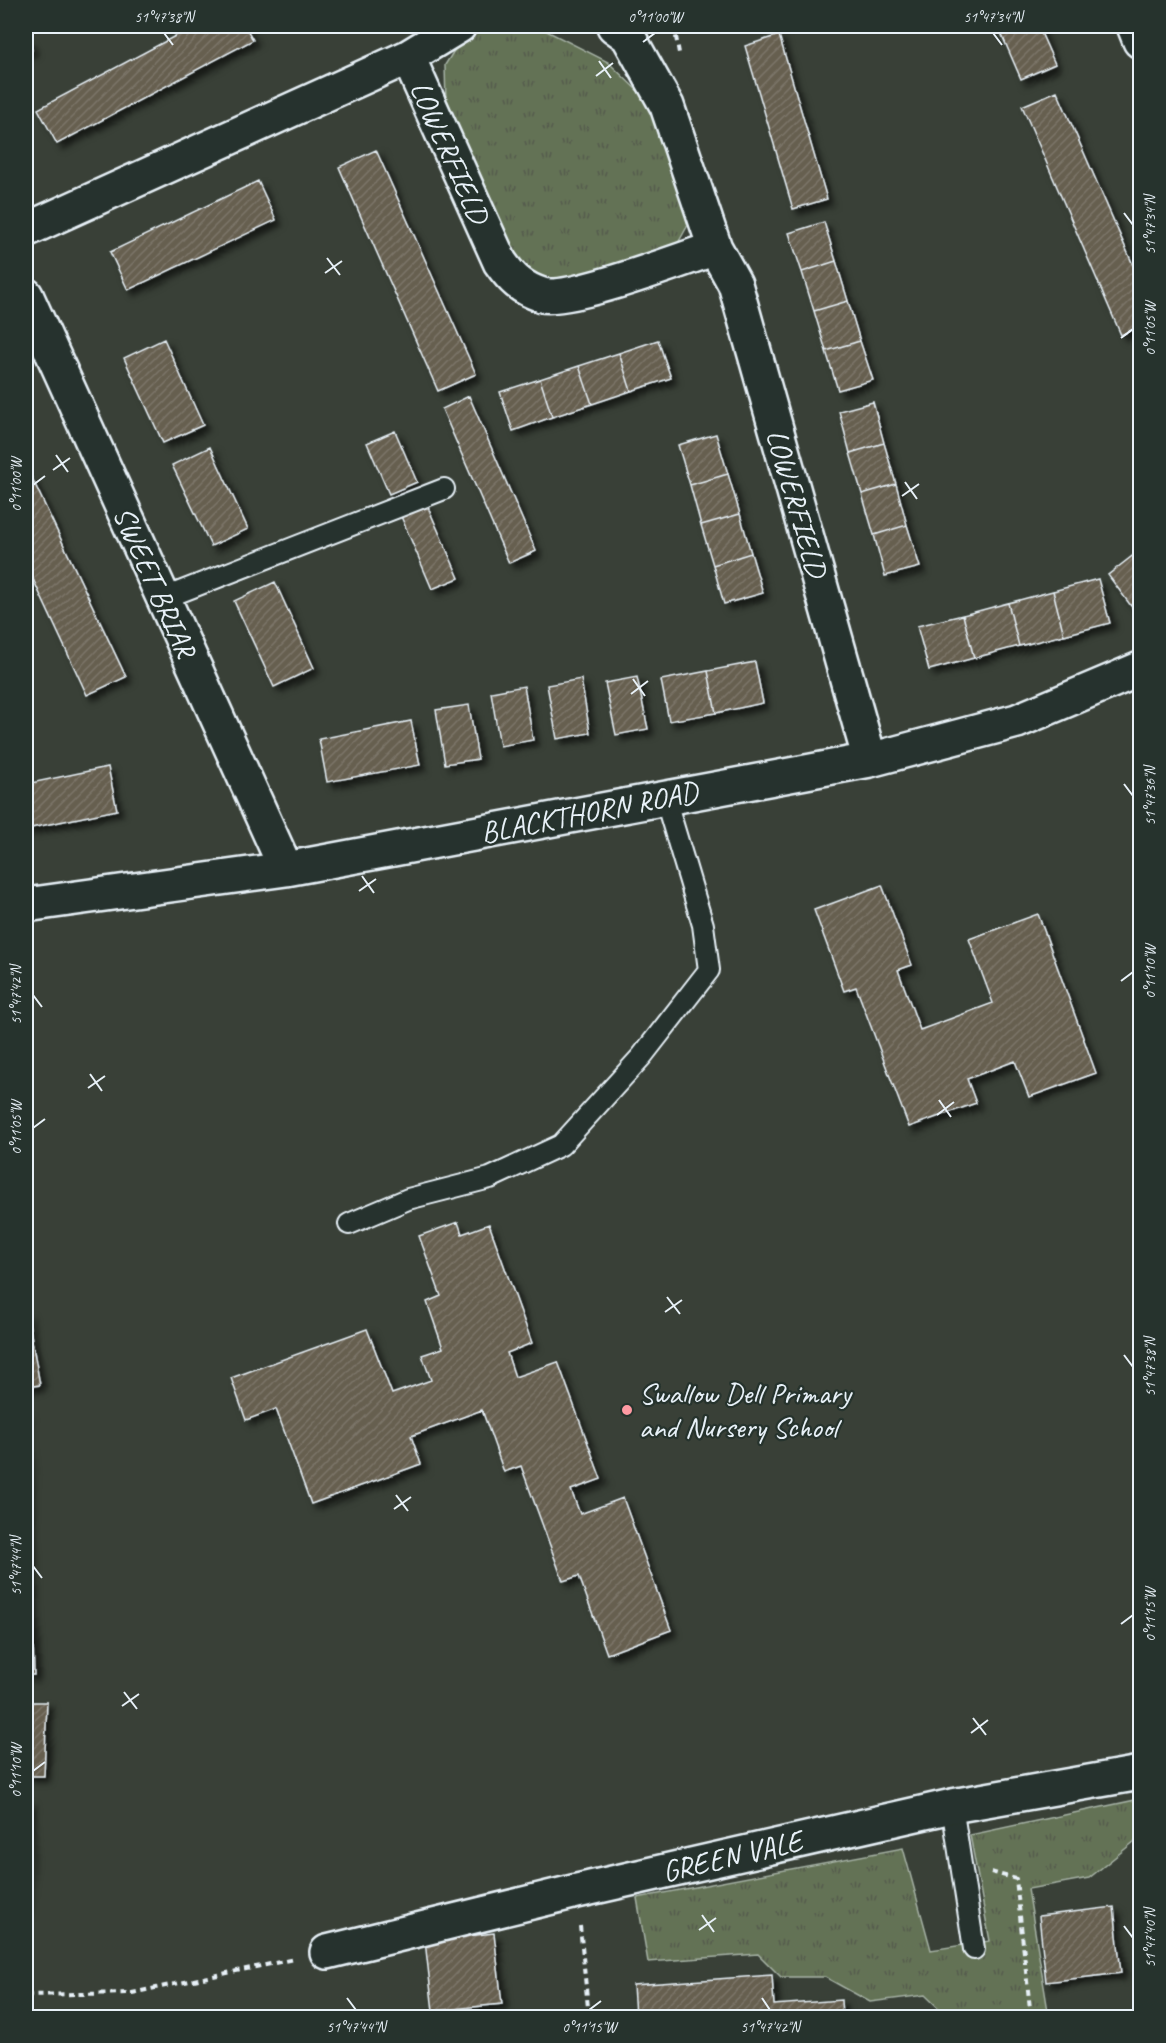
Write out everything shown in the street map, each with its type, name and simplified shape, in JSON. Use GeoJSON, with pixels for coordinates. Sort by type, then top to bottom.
{"type":"FeatureCollection","features":[{"type":"Feature","properties":{"kind":"street","name":"LOWERFIELD"},"geometry":{"type":"LineString","coordinates":[[26,230],[408,57],[459,26]]}},
{"type":"Feature","properties":{"kind":"street","name":"LOWERFIELD"},"geometry":{"type":"LineString","coordinates":[[614,26],[628,36],[667,106],[715,249],[735,284],[870,760]]}},
{"type":"Feature","properties":{"kind":"street"},"geometry":{"type":"LineString","coordinates":[[1134,26],[1140,41]]}},
{"type":"Feature","properties":{"kind":"street","name":"LOWERFIELD"},"geometry":{"type":"LineString","coordinates":[[408,57],[500,262],[515,282],[544,296],[572,294],[715,249]]}},
{"type":"Feature","properties":{"kind":"street","name":"SWEET BRIAR"},"geometry":{"type":"LineString","coordinates":[[26,295],[286,869]]}},
{"type":"Feature","properties":{"kind":"street","name":"BLACKTHORN ROAD"},"geometry":{"type":"LineString","coordinates":[[26,905],[286,869],[870,760],[1017,721],[1140,669]]}},
{"type":"Feature","properties":{"kind":"street","name":"GREEN VALE"},"geometry":{"type":"LineString","coordinates":[[327,1952],[577,1891],[952,1806],[1140,1773]]}},
{"type":"Feature","properties":{"kind":"lane"},"geometry":{"type":"LineString","coordinates":[[162,599],[444,489]]}},
{"type":"Feature","properties":{"kind":"lane"},"geometry":{"type":"LineString","coordinates":[[350,1224],[408,1199],[490,1178],[561,1145],[642,1056],[708,970],[704,925],[665,798]]}},
{"type":"Feature","properties":{"kind":"lane"},"geometry":{"type":"LineString","coordinates":[[952,1806],[974,1949]]}},
{"type":"Feature","properties":{"kind":"path"},"geometry":{"type":"LineString","coordinates":[[961,1864],[1016,1879],[1031,2018]]}},
{"type":"Feature","properties":{"kind":"path"},"geometry":{"type":"LineString","coordinates":[[577,1891],[589,2018]]}},
{"type":"Feature","properties":{"kind":"path"},"geometry":{"type":"LineString","coordinates":[[26,1995],[132,1993],[327,1952]]}},
{"type":"Feature","properties":{"kind":"green space"},"geometry":{"type":"Polygon","coordinates":[[[475,26],[537,26],[608,62],[642,95],[663,127],[692,207],[688,225],[678,243],[658,257],[570,282],[534,277],[517,263],[446,103],[445,65],[467,30],[475,26]]]}},
{"type":"Feature","properties":{"kind":"green space"},"geometry":{"type":"Polygon","coordinates":[[[1140,1799],[1140,1837],[1089,1878],[1028,1889],[1049,2017],[948,2017],[925,1995],[870,2002],[825,1977],[781,1977],[758,1954],[648,1962],[637,1898],[903,1848],[931,1950],[990,1941],[970,1835],[1140,1799]]]}},
{"type":"Feature","properties":{"kind":"building"},"geometry":{"type":"Polygon","coordinates":[[[194,26],[245,26],[253,40],[57,144],[38,109],[194,26]]]}},
{"type":"Feature","properties":{"kind":"building"},"geometry":{"type":"Polygon","coordinates":[[[998,26],[1038,26],[1055,64],[1021,79],[998,26]]]}},
{"type":"Feature","properties":{"kind":"building"},"geometry":{"type":"Polygon","coordinates":[[[779,35],[827,199],[793,209],[745,46],[779,35]]]}},
{"type":"Feature","properties":{"kind":"building"},"geometry":{"type":"Polygon","coordinates":[[[26,37],[32,50],[26,53],[26,37]]]}},
{"type":"Feature","properties":{"kind":"building"},"geometry":{"type":"Polygon","coordinates":[[[1057,91],[1140,281],[1140,326],[1121,335],[1022,106],[1057,91]]]}},
{"type":"Feature","properties":{"kind":"building"},"geometry":{"type":"Polygon","coordinates":[[[376,150],[476,374],[438,391],[339,167],[376,150]]]}},
{"type":"Feature","properties":{"kind":"building"},"geometry":{"type":"Polygon","coordinates":[[[258,181],[276,220],[128,290],[110,252],[258,181]]]}},
{"type":"Feature","properties":{"kind":"building"},"geometry":{"type":"Polygon","coordinates":[[[824,222],[836,261],[802,272],[789,233],[824,222]]]}},
{"type":"Feature","properties":{"kind":"building"},"geometry":{"type":"Polygon","coordinates":[[[836,261],[848,301],[814,311],[802,272],[836,261]]]}},
{"type":"Feature","properties":{"kind":"building"},"geometry":{"type":"Polygon","coordinates":[[[848,301],[860,341],[826,351],[814,311],[848,301]]]}},
{"type":"Feature","properties":{"kind":"building"},"geometry":{"type":"Polygon","coordinates":[[[164,339],[203,425],[163,443],[124,358],[164,339]]]}},
{"type":"Feature","properties":{"kind":"building"},"geometry":{"type":"Polygon","coordinates":[[[658,340],[671,378],[631,391],[619,353],[658,340]]]}},
{"type":"Feature","properties":{"kind":"building"},"geometry":{"type":"Polygon","coordinates":[[[860,341],[873,380],[838,390],[826,351],[860,341]]]}},
{"type":"Feature","properties":{"kind":"building"},"geometry":{"type":"Polygon","coordinates":[[[619,353],[631,391],[592,404],[579,366],[619,353]]]}},
{"type":"Feature","properties":{"kind":"building"},"geometry":{"type":"Polygon","coordinates":[[[579,366],[592,404],[552,417],[540,379],[579,366]]]}},
{"type":"Feature","properties":{"kind":"building"},"geometry":{"type":"Polygon","coordinates":[[[540,379],[552,417],[513,431],[500,392],[540,379]]]}},
{"type":"Feature","properties":{"kind":"building"},"geometry":{"type":"Polygon","coordinates":[[[469,396],[536,551],[509,563],[442,409],[469,396]]]}},
{"type":"Feature","properties":{"kind":"building"},"geometry":{"type":"Polygon","coordinates":[[[873,402],[884,443],[850,453],[839,411],[873,402]]]}},
{"type":"Feature","properties":{"kind":"building"},"geometry":{"type":"Polygon","coordinates":[[[395,431],[417,482],[389,494],[367,443],[395,431]]]}},
{"type":"Feature","properties":{"kind":"building"},"geometry":{"type":"Polygon","coordinates":[[[716,434],[728,474],[690,485],[678,445],[716,434]]]}},
{"type":"Feature","properties":{"kind":"building"},"geometry":{"type":"Polygon","coordinates":[[[884,443],[896,484],[862,494],[850,453],[884,443]]]}},
{"type":"Feature","properties":{"kind":"building"},"geometry":{"type":"Polygon","coordinates":[[[210,447],[248,529],[211,546],[172,465],[210,447]]]}},
{"type":"Feature","properties":{"kind":"building"},"geometry":{"type":"Polygon","coordinates":[[[728,474],[740,514],[701,525],[690,485],[728,474]]]}},
{"type":"Feature","properties":{"kind":"building"},"geometry":{"type":"Polygon","coordinates":[[[32,478],[126,677],[87,695],[26,564],[26,481],[32,478]]]}},
{"type":"Feature","properties":{"kind":"building"},"geometry":{"type":"Polygon","coordinates":[[[896,484],[907,525],[874,535],[862,494],[896,484]]]}},
{"type":"Feature","properties":{"kind":"building"},"geometry":{"type":"Polygon","coordinates":[[[426,503],[459,578],[432,589],[400,514],[426,503]]]}},
{"type":"Feature","properties":{"kind":"building"},"geometry":{"type":"Polygon","coordinates":[[[740,514],[751,553],[713,565],[701,525],[740,514]]]}},
{"type":"Feature","properties":{"kind":"building"},"geometry":{"type":"Polygon","coordinates":[[[907,525],[920,567],[885,576],[874,535],[907,525]]]}},
{"type":"Feature","properties":{"kind":"building"},"geometry":{"type":"Polygon","coordinates":[[[1140,550],[1140,605],[1134,610],[1108,575],[1140,550]]]}},
{"type":"Feature","properties":{"kind":"building"},"geometry":{"type":"Polygon","coordinates":[[[751,553],[763,593],[724,604],[713,565],[751,553]]]}},
{"type":"Feature","properties":{"kind":"building"},"geometry":{"type":"Polygon","coordinates":[[[1098,579],[1110,623],[1064,635],[1053,591],[1098,579]]]}},
{"type":"Feature","properties":{"kind":"building"},"geometry":{"type":"Polygon","coordinates":[[[275,582],[314,668],[274,687],[234,601],[275,582]]]}},
{"type":"Feature","properties":{"kind":"building"},"geometry":{"type":"Polygon","coordinates":[[[1053,591],[1064,635],[1019,646],[1008,603],[1053,591]]]}},
{"type":"Feature","properties":{"kind":"building"},"geometry":{"type":"Polygon","coordinates":[[[1008,603],[1019,646],[974,658],[963,615],[1008,603]]]}},
{"type":"Feature","properties":{"kind":"building"},"geometry":{"type":"Polygon","coordinates":[[[963,615],[974,658],[929,670],[917,626],[963,615]]]}},
{"type":"Feature","properties":{"kind":"building"},"geometry":{"type":"Polygon","coordinates":[[[755,662],[763,703],[716,713],[708,671],[755,662]]]}},
{"type":"Feature","properties":{"kind":"building"},"geometry":{"type":"Polygon","coordinates":[[[708,671],[716,713],[669,721],[661,680],[708,671]]]}},
{"type":"Feature","properties":{"kind":"building"},"geometry":{"type":"Polygon","coordinates":[[[637,677],[648,729],[616,735],[605,683],[637,677]]]}},
{"type":"Feature","properties":{"kind":"building"},"geometry":{"type":"Polygon","coordinates":[[[581,679],[590,733],[557,739],[547,685],[581,679]]]}},
{"type":"Feature","properties":{"kind":"building"},"geometry":{"type":"Polygon","coordinates":[[[524,686],[533,740],[500,746],[491,692],[524,686]]]}},
{"type":"Feature","properties":{"kind":"building"},"geometry":{"type":"Polygon","coordinates":[[[469,705],[478,759],[445,764],[436,710],[469,705]]]}},
{"type":"Feature","properties":{"kind":"building"},"geometry":{"type":"Polygon","coordinates":[[[411,721],[420,765],[327,782],[319,739],[411,721]]]}},
{"type":"Feature","properties":{"kind":"building"},"geometry":{"type":"Polygon","coordinates":[[[108,767],[117,810],[26,829],[26,784],[108,767]]]}},
{"type":"Feature","properties":{"kind":"building"},"geometry":{"type":"Polygon","coordinates":[[[882,885],[912,965],[898,970],[920,1030],[993,1003],[969,939],[1038,914],[1096,1073],[1029,1097],[1015,1061],[967,1079],[976,1103],[909,1127],[856,987],[844,991],[814,910],[882,885]]]}},
{"type":"Feature","properties":{"kind":"building"},"geometry":{"type":"Polygon","coordinates":[[[458,1222],[462,1234],[489,1224],[532,1343],[507,1353],[515,1377],[558,1362],[601,1479],[571,1490],[580,1514],[623,1498],[671,1630],[607,1654],[579,1576],[563,1581],[521,1466],[504,1472],[482,1410],[411,1436],[421,1464],[311,1504],[276,1409],[246,1420],[231,1378],[367,1329],[392,1394],[431,1380],[422,1355],[443,1348],[427,1302],[441,1296],[419,1236],[458,1222]]]}},
{"type":"Feature","properties":{"kind":"building"},"geometry":{"type":"Polygon","coordinates":[[[26,1312],[40,1385],[26,1387],[26,1312]]]}},
{"type":"Feature","properties":{"kind":"building"},"geometry":{"type":"Polygon","coordinates":[[[26,1411],[34,1675],[26,1675],[26,1411]]]}},
{"type":"Feature","properties":{"kind":"building"},"geometry":{"type":"Polygon","coordinates":[[[26,1702],[47,1702],[44,1776],[26,1776],[26,1702]]]}},
{"type":"Feature","properties":{"kind":"building"},"geometry":{"type":"Polygon","coordinates":[[[26,1800],[30,1801],[26,1911],[26,1800]]]}},
{"type":"Feature","properties":{"kind":"building"},"geometry":{"type":"Polygon","coordinates":[[[1114,1907],[1121,1973],[1046,1982],[1039,1916],[1114,1907]]]}},
{"type":"Feature","properties":{"kind":"building"},"geometry":{"type":"Polygon","coordinates":[[[494,1933],[502,2004],[433,2011],[425,1941],[494,1933]]]}},
{"type":"Feature","properties":{"kind":"building"},"geometry":{"type":"Polygon","coordinates":[[[772,1975],[774,2005],[841,2000],[842,2018],[704,2018],[704,2011],[635,2015],[633,1985],[772,1975]]]}},
{"type":"Feature","properties":{"kind":"place","name":"Swallow Dell Primary and Nursery School"},"geometry":{"type":"Point","coordinates":[627,1410]}}]}
